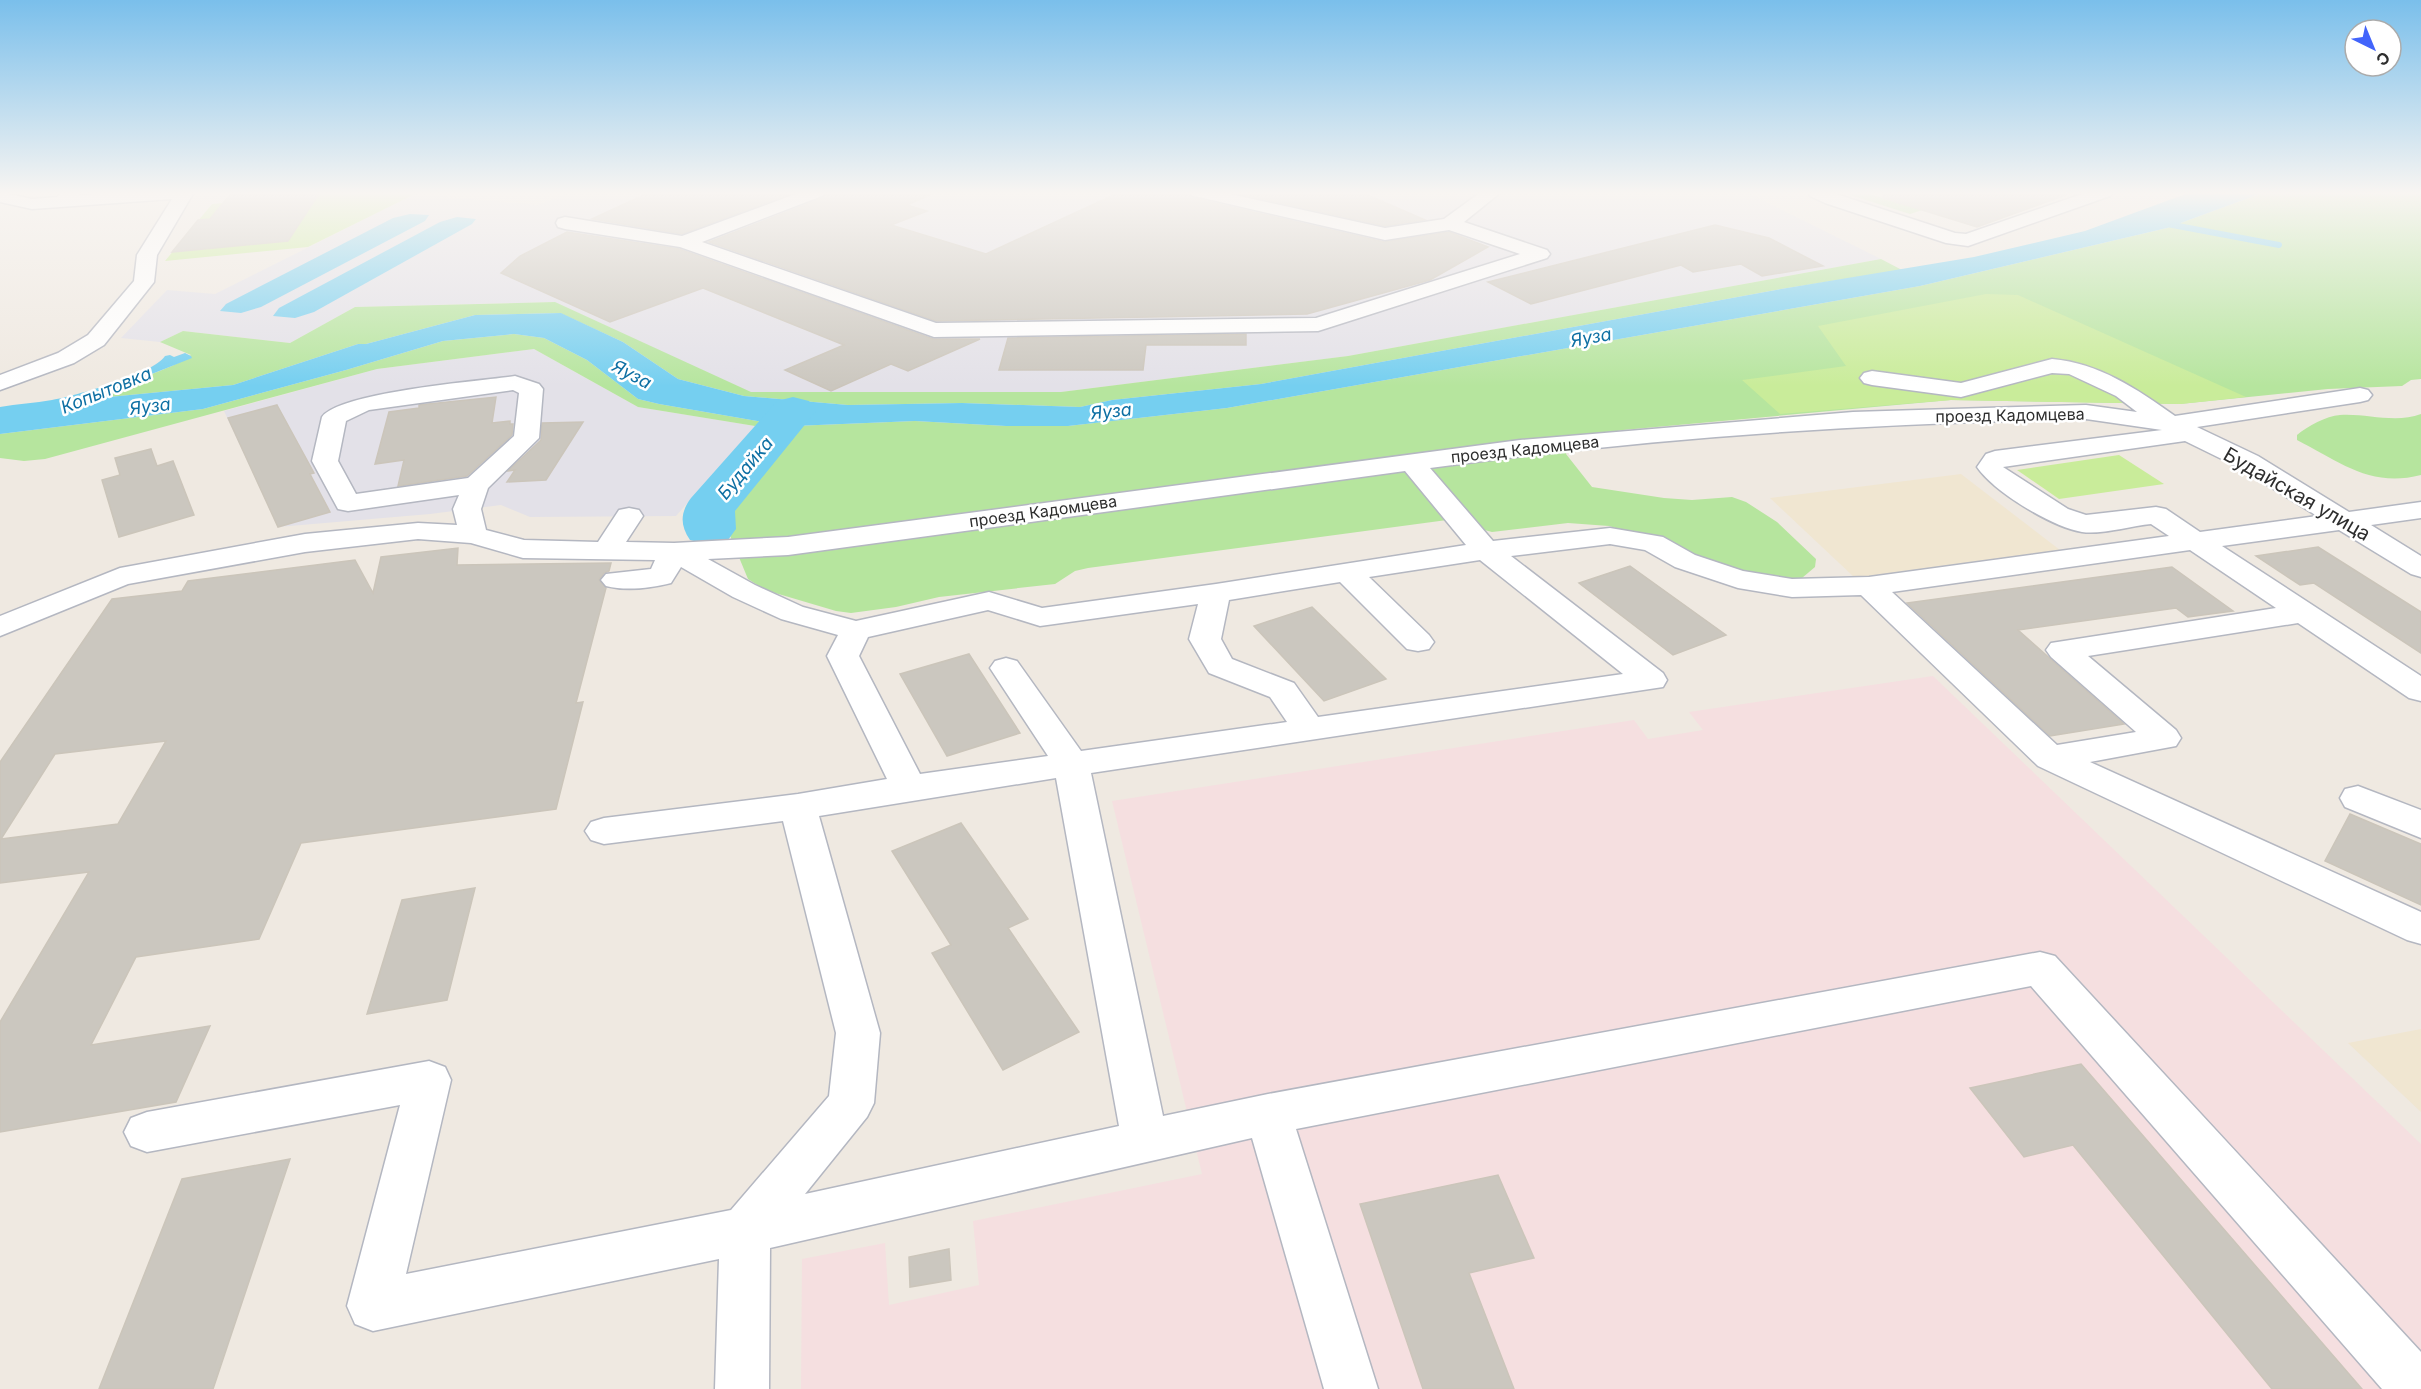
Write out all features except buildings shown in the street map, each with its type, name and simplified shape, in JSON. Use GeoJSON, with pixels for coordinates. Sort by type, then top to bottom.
{"type":"FeatureCollection","features":[{"type":"Feature","properties":{"kind":"street"},"geometry":{"type":"LineString","coordinates":[[0,383],[66,358],[96,340],[144,282],[147,257]]}},
{"type":"Feature","properties":{"kind":"street"},"geometry":{"type":"LineString","coordinates":[[726,257],[934,330],[1318,324],[1531,257]]}},
{"type":"Feature","properties":{"kind":"street"},"geometry":{"type":"LineString","coordinates":[[1872,378],[1961,390],[2052,366],[2074,368],[2124,391],[2180,429]]}},
{"type":"Feature","properties":{"kind":"street"},"geometry":{"type":"LineString","coordinates":[[473,536],[467,509],[476,485],[526,438],[531,389],[515,384],[364,404],[334,417],[325,461],[348,503],[476,485]]}},
{"type":"Feature","properties":{"kind":"street","name":"проезд Кадомцева"},"geometry":{"type":"LineString","coordinates":[[0,627],[120,577],[180,573],[305,543],[418,531],[473,536],[523,549],[683,551],[788,546],[1531,447],[1877,418],[1972,414],[2086,412],[2180,429],[2360,395]]}},
{"type":"Feature","properties":{"kind":"street"},"geometry":{"type":"LineString","coordinates":[[2180,429],[1995,459],[1990,467],[1997,476],[2058,515],[2084,524],[2156,515],[2421,691]]}},
{"type":"Feature","properties":{"kind":"street","name":"Будайская улица"},"geometry":{"type":"LineString","coordinates":[[2180,429],[2249,462],[2421,568]]}},
{"type":"Feature","properties":{"kind":"street"},"geometry":{"type":"LineString","coordinates":[[604,831],[798,807],[1071,763],[1651,680],[1486,550],[1411,462]]}},
{"type":"Feature","properties":{"kind":"street"},"geometry":{"type":"LineString","coordinates":[[616,580],[661,577],[683,551],[744,591],[792,613],[856,630],[989,601],[1040,617],[1216,593],[1486,550],[1610,536],[1653,543],[1685,561],[1738,579],[1792,588],[1869,586],[2421,510]]}},
{"type":"Feature","properties":{"kind":"street"},"geometry":{"type":"LineString","coordinates":[[607,550],[629,516]]}},
{"type":"Feature","properties":{"kind":"street"},"geometry":{"type":"LineString","coordinates":[[1347,573],[1418,642]]}},
{"type":"Feature","properties":{"kind":"street"},"geometry":{"type":"LineString","coordinates":[[1869,586],[2050,758],[2421,929]]}},
{"type":"Feature","properties":{"kind":"street"},"geometry":{"type":"LineString","coordinates":[[1216,593],[1205,639],[1220,666],[1281,690],[1309,729]]}},
{"type":"Feature","properties":{"kind":"street"},"geometry":{"type":"LineString","coordinates":[[2050,758],[2164,738],[2062,650],[2305,614]]}},
{"type":"Feature","properties":{"kind":"street"},"geometry":{"type":"LineString","coordinates":[[856,630],[843,656],[909,788]]}},
{"type":"Feature","properties":{"kind":"street"},"geometry":{"type":"LineString","coordinates":[[1006,668],[1071,763],[1145,1141]]}},
{"type":"Feature","properties":{"kind":"street"},"geometry":{"type":"LineString","coordinates":[[2358,798],[2421,825]]}},
{"type":"Feature","properties":{"kind":"street"},"geometry":{"type":"LineString","coordinates":[[742,1389],[745,1230],[851,1103],[858,1033],[798,807]]}},
{"type":"Feature","properties":{"kind":"street"},"geometry":{"type":"LineString","coordinates":[[147,1132],[429,1080],[373,1306],[745,1230],[1268,1114],[2040,968],[2418,1389]]}},
{"type":"Feature","properties":{"kind":"street"},"geometry":{"type":"LineString","coordinates":[[1268,1114],[1351,1389]]}},
{"type":"Feature","properties":{"kind":"shaded area"},"geometry":{"type":"Polygon","coordinates":[[[289,257],[1877,257],[1881,259],[1348,356],[1061,392],[750,392],[554,302],[355,307],[290,343],[183,331],[160,342],[121,338],[167,290],[215,294],[289,257]]]}},
{"type":"Feature","properties":{"kind":"shaded area"},"geometry":{"type":"Polygon","coordinates":[[[534,349],[638,407],[755,426],[676,516],[530,517],[501,505],[430,514],[278,527],[224,411],[377,369],[534,349]]]}},
{"type":"Feature","properties":{"kind":"shaded area"},"geometry":{"type":"Polygon","coordinates":[[[1961,474],[2060,550],[1855,578],[1770,498],[1961,474]]]}},
{"type":"Feature","properties":{"kind":"shaded area"},"geometry":{"type":"Polygon","coordinates":[[[1933,676],[2421,1144],[2421,1389],[801,1389],[802,1259],[885,1243],[889,1305],[979,1285],[973,1221],[1202,1174],[1112,801],[1634,720],[1648,739],[1703,730],[1689,712],[1933,676]]]}},
{"type":"Feature","properties":{"kind":"shaded area"},"geometry":{"type":"Polygon","coordinates":[[[2421,1029],[2421,1112],[2348,1043],[2421,1029]]]}},
{"type":"Feature","properties":{"kind":"green space"},"geometry":{"type":"Polygon","coordinates":[[[168,257],[208,257],[165,261],[168,257]]]}},
{"type":"Feature","properties":{"kind":"green space"},"geometry":{"type":"Polygon","coordinates":[[[2044,257],[2421,257],[2421,379],[2411,380],[2402,386],[2328,389],[2180,404],[1951,400],[1623,430],[1570,439],[1566,454],[1592,487],[1664,498],[1692,500],[1732,497],[1746,502],[1777,522],[1816,559],[1815,567],[1802,578],[1788,579],[1729,569],[1650,538],[1609,526],[1568,523],[1492,532],[1447,520],[1088,568],[1075,571],[1055,584],[939,597],[896,607],[851,613],[836,611],[765,590],[748,579],[719,509],[794,426],[915,421],[1006,426],[1068,426],[1227,408],[1920,286],[2044,257]]]}},
{"type":"Feature","properties":{"kind":"green space"},"geometry":{"type":"Polygon","coordinates":[[[1881,259],[1902,270],[1781,289],[1261,384],[1112,400],[1080,407],[962,403],[848,405],[744,396],[678,379],[623,342],[560,313],[475,315],[366,344],[358,344],[233,385],[109,397],[110,393],[120,387],[171,366],[191,355],[160,342],[183,331],[290,343],[355,307],[555,302],[751,392],[1061,392],[1348,356],[1881,259]]]}},
{"type":"Feature","properties":{"kind":"green space"},"geometry":{"type":"Polygon","coordinates":[[[1986,294],[2018,295],[2246,397],[2180,404],[1951,400],[1780,414],[1742,380],[1846,366],[1818,326],[1986,294]]]}},
{"type":"Feature","properties":{"kind":"green space"},"geometry":{"type":"Polygon","coordinates":[[[514,334],[544,338],[587,360],[638,399],[763,422],[755,426],[638,407],[534,349],[377,369],[45,459],[24,461],[0,458],[0,434],[203,409],[443,341],[514,334]]]}},
{"type":"Feature","properties":{"kind":"green space"},"geometry":{"type":"Polygon","coordinates":[[[2421,414],[2421,475],[2386,478],[2356,471],[2297,440],[2297,435],[2306,428],[2323,419],[2335,416],[2401,418],[2421,414]]]}},
{"type":"Feature","properties":{"kind":"green space"},"geometry":{"type":"Polygon","coordinates":[[[2119,455],[2164,484],[2059,499],[2017,470],[2119,455]]]}},
{"type":"Feature","properties":{"kind":"water"},"geometry":{"type":"Polygon","coordinates":[[[318,257],[357,257],[261,307],[241,313],[220,311],[226,304],[318,257]]]}},
{"type":"Feature","properties":{"kind":"water"},"geometry":{"type":"Polygon","coordinates":[[[375,257],[413,257],[314,312],[295,318],[273,316],[279,308],[375,257]]]}},
{"type":"Feature","properties":{"kind":"water"},"geometry":{"type":"Polygon","coordinates":[[[1974,257],[2044,257],[1920,286],[1227,408],[1068,426],[1006,426],[915,421],[794,426],[763,422],[638,399],[587,360],[544,338],[514,334],[443,341],[203,409],[0,434],[0,407],[52,400],[95,389],[146,370],[165,356],[174,357],[185,353],[192,358],[119,387],[110,393],[109,397],[233,385],[358,344],[366,344],[475,315],[561,313],[623,342],[678,379],[744,396],[848,405],[962,403],[1080,407],[1112,400],[1261,384],[1781,289],[1974,257]]]}},
{"type":"Feature","properties":{"kind":"waterway","name":"Будайка"},"geometry":{"type":"LineString","coordinates":[[709,529],[709,509],[793,411]]}},
{"type":"Feature","properties":{"kind":"water label","name":"Яуза"},"geometry":{"type":"Point","coordinates":[1591,337]}},
{"type":"Feature","properties":{"kind":"water label","name":"Яуза"},"geometry":{"type":"Point","coordinates":[632,374]}},
{"type":"Feature","properties":{"kind":"water label","name":"Копытовка"},"geometry":{"type":"Point","coordinates":[106,390]}},
{"type":"Feature","properties":{"kind":"water label","name":"Яуза"},"geometry":{"type":"Point","coordinates":[150,406]}},
{"type":"Feature","properties":{"kind":"water label","name":"Яуза"},"geometry":{"type":"Point","coordinates":[1111,411]}}]}
